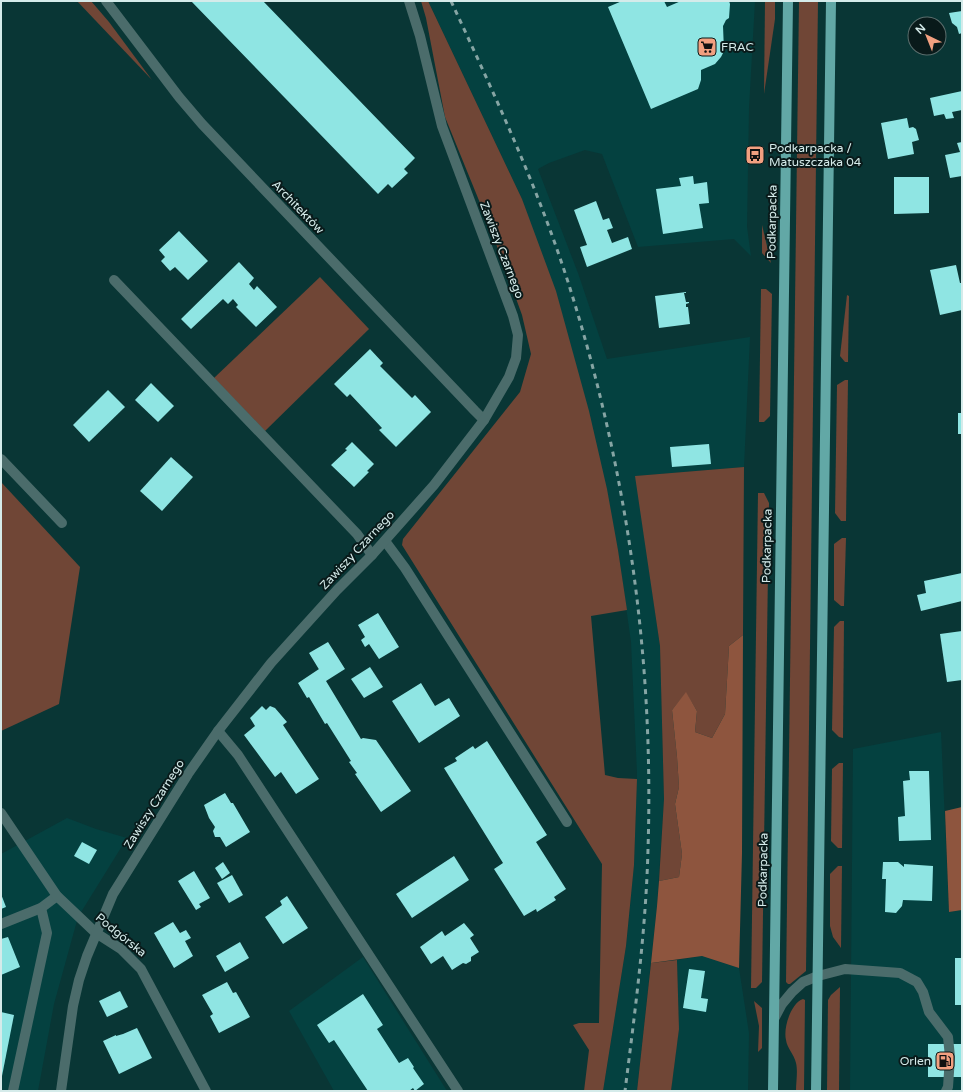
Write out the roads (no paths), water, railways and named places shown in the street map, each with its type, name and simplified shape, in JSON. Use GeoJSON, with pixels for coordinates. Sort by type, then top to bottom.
{"type":"FeatureCollection","features":[{"type":"Feature","properties":{"kind":"main road","name":"Podkarpacka"},"geometry":{"type":"LineString","coordinates":[[773,1091],[788,1]]}},
{"type":"Feature","properties":{"kind":"main road"},"geometry":{"type":"LineString","coordinates":[[816,1091],[831,1]]}},
{"type":"Feature","properties":{"kind":"street","name":"Architektów"},"geometry":{"type":"LineString","coordinates":[[106,1],[179,97],[202,124],[484,420]]}},
{"type":"Feature","properties":{"kind":"street","name":"Zawiszy Czarnego"},"geometry":{"type":"LineString","coordinates":[[61,1091],[73,1006],[79,980],[96,933],[113,894],[188,774],[218,731],[271,663],[337,590],[385,541],[434,485],[484,420],[510,377],[516,358],[518,335],[513,316],[442,126],[420,36],[409,1]]}},
{"type":"Feature","properties":{"kind":"street"},"geometry":{"type":"LineString","coordinates":[[114,280],[358,534],[372,554]]}},
{"type":"Feature","properties":{"kind":"street"},"geometry":{"type":"LineString","coordinates":[[1,459],[62,522]]}},
{"type":"Feature","properties":{"kind":"street"},"geometry":{"type":"LineString","coordinates":[[385,541],[405,568],[567,822]]}},
{"type":"Feature","properties":{"kind":"street"},"geometry":{"type":"LineString","coordinates":[[218,731],[242,761],[458,1091]]}},
{"type":"Feature","properties":{"kind":"street","name":"Podgórska"},"geometry":{"type":"LineString","coordinates":[[1,813],[57,896],[96,933],[121,949],[141,969],[206,1091]]}},
{"type":"Feature","properties":{"kind":"street"},"geometry":{"type":"LineString","coordinates":[[1,924],[41,908],[57,896]]}},
{"type":"Feature","properties":{"kind":"street"},"geometry":{"type":"LineString","coordinates":[[13,1091],[47,933],[41,908]]}},
{"type":"Feature","properties":{"kind":"street"},"geometry":{"type":"LineString","coordinates":[[774,1019],[782,1004],[792,992],[803,982],[818,976],[845,969],[900,973],[917,982],[923,992],[929,1012],[948,1037],[950,1057],[948,1087],[946,1091]]}},
{"type":"Feature","properties":{"kind":"railway"},"geometry":{"type":"LineString","coordinates":[[451,1],[485,74],[533,185],[561,260],[592,365],[609,433],[622,502],[633,571],[641,640],[647,710],[649,779],[645,910],[640,970],[625,1091]]}},
{"type":"Feature","properties":{"kind":"place","name":"FRAC"},"geometry":{"type":"Point","coordinates":[707,47]}},
{"type":"Feature","properties":{"kind":"place","name":"Podkarpacka / Matuszczaka 04"},"geometry":{"type":"Point","coordinates":[755,155]}},
{"type":"Feature","properties":{"kind":"place","name":"Orlen"},"geometry":{"type":"Point","coordinates":[945,1061]}}]}
